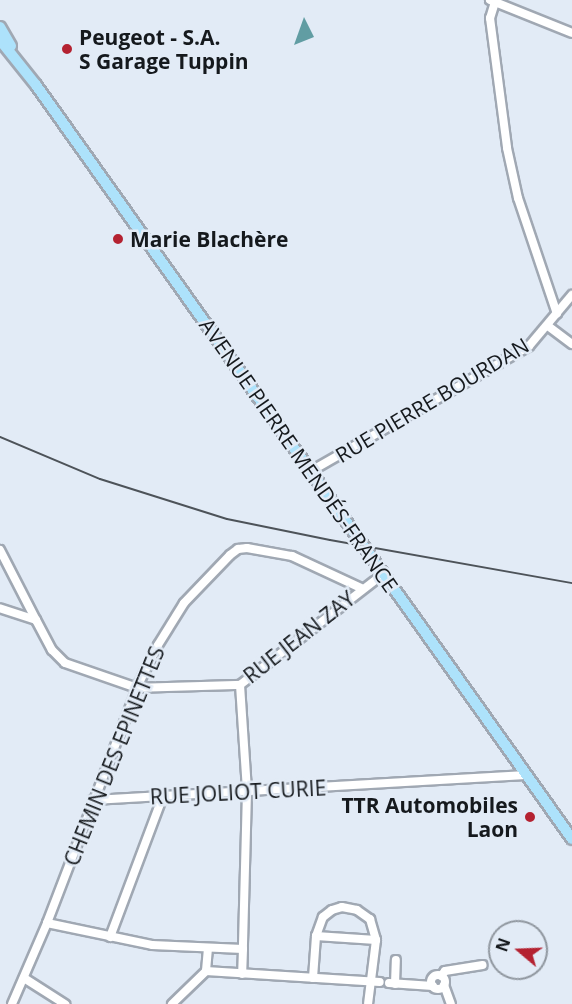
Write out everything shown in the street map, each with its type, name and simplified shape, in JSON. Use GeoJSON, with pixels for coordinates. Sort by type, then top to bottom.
{"type":"FeatureCollection","features":[{"type":"Feature","properties":{"kind":"main road","name":"AVENUE PIERRE MENDÉS-FRANCE"},"geometry":{"type":"LineString","coordinates":[[0,27],[36,85],[526,775],[566,822],[572,839]]}},
{"type":"Feature","properties":{"kind":"main road","name":"AVENUE PIERRE MENDÉS-FRANCE"},"geometry":{"type":"LineString","coordinates":[[0,40],[27,72]]}},
{"type":"Feature","properties":{"kind":"street"},"geometry":{"type":"LineString","coordinates":[[557,314],[518,198],[507,148],[490,18],[493,1],[572,33]]}},
{"type":"Feature","properties":{"kind":"street","name":"RUE PIERRE BOURDAN"},"geometry":{"type":"LineString","coordinates":[[311,471],[529,346],[572,296]]}},
{"type":"Feature","properties":{"kind":"street"},"geometry":{"type":"LineString","coordinates":[[548,326],[572,344]]}},
{"type":"Feature","properties":{"kind":"street","name":"CHEMIN DES EPINETTES"},"geometry":{"type":"LineString","coordinates":[[12,1004],[47,923],[137,688],[158,645],[184,603],[238,549],[247,548],[292,556],[361,588]]}},
{"type":"Feature","properties":{"kind":"street"},"geometry":{"type":"LineString","coordinates":[[0,550],[52,650],[65,663],[137,688]]}},
{"type":"Feature","properties":{"kind":"street","name":"RUE JEAN ZAY"},"geometry":{"type":"LineString","coordinates":[[137,688],[240,685],[361,588],[383,574]]}},
{"type":"Feature","properties":{"kind":"street"},"geometry":{"type":"LineString","coordinates":[[0,608],[36,620]]}},
{"type":"Feature","properties":{"kind":"street"},"geometry":{"type":"LineString","coordinates":[[240,685],[247,791],[242,974]]}},
{"type":"Feature","properties":{"kind":"street","name":"RUE JOLIOT CURIE"},"geometry":{"type":"LineString","coordinates":[[93,800],[526,775]]}},
{"type":"Feature","properties":{"kind":"street"},"geometry":{"type":"LineString","coordinates":[[110,937],[163,796]]}},
{"type":"Feature","properties":{"kind":"street"},"geometry":{"type":"LineString","coordinates":[[313,978],[316,936],[323,917],[332,910],[346,907],[357,910],[370,920],[384,983]]}},
{"type":"Feature","properties":{"kind":"street"},"geometry":{"type":"LineString","coordinates":[[47,923],[152,945],[243,949]]}},
{"type":"Feature","properties":{"kind":"street"},"geometry":{"type":"LineString","coordinates":[[316,936],[376,940]]}},
{"type":"Feature","properties":{"kind":"street"},"geometry":{"type":"LineString","coordinates":[[172,1004],[206,971],[208,948]]}},
{"type":"Feature","properties":{"kind":"street"},"geometry":{"type":"LineString","coordinates":[[368,1004],[384,983],[396,960]]}},
{"type":"Feature","properties":{"kind":"street"},"geometry":{"type":"LineString","coordinates":[[433,986],[433,978],[441,976],[445,971],[483,965]]}},
{"type":"Feature","properties":{"kind":"street"},"geometry":{"type":"LineString","coordinates":[[206,971],[433,986],[439,989],[444,985]]}},
{"type":"Feature","properties":{"kind":"street"},"geometry":{"type":"LineString","coordinates":[[441,976],[444,979],[451,1004]]}},
{"type":"Feature","properties":{"kind":"street"},"geometry":{"type":"LineString","coordinates":[[24,978],[65,1004]]}},
{"type":"Feature","properties":{"kind":"water"},"geometry":{"type":"Polygon","coordinates":[[[304,17],[314,37],[294,45],[304,17]]]}},
{"type":"Feature","properties":{"kind":"railway"},"geometry":{"type":"LineString","coordinates":[[0,437],[100,479],[227,519],[330,540],[572,583]]}},
{"type":"Feature","properties":{"kind":"place","name":"Peugeot - S.A. S Garage Tuppin"},"geometry":{"type":"Point","coordinates":[67,49]}},
{"type":"Feature","properties":{"kind":"place","name":"Marie Blachère"},"geometry":{"type":"Point","coordinates":[118,239]}},
{"type":"Feature","properties":{"kind":"place","name":"TTR Automobiles Laon"},"geometry":{"type":"Point","coordinates":[530,817]}}]}
